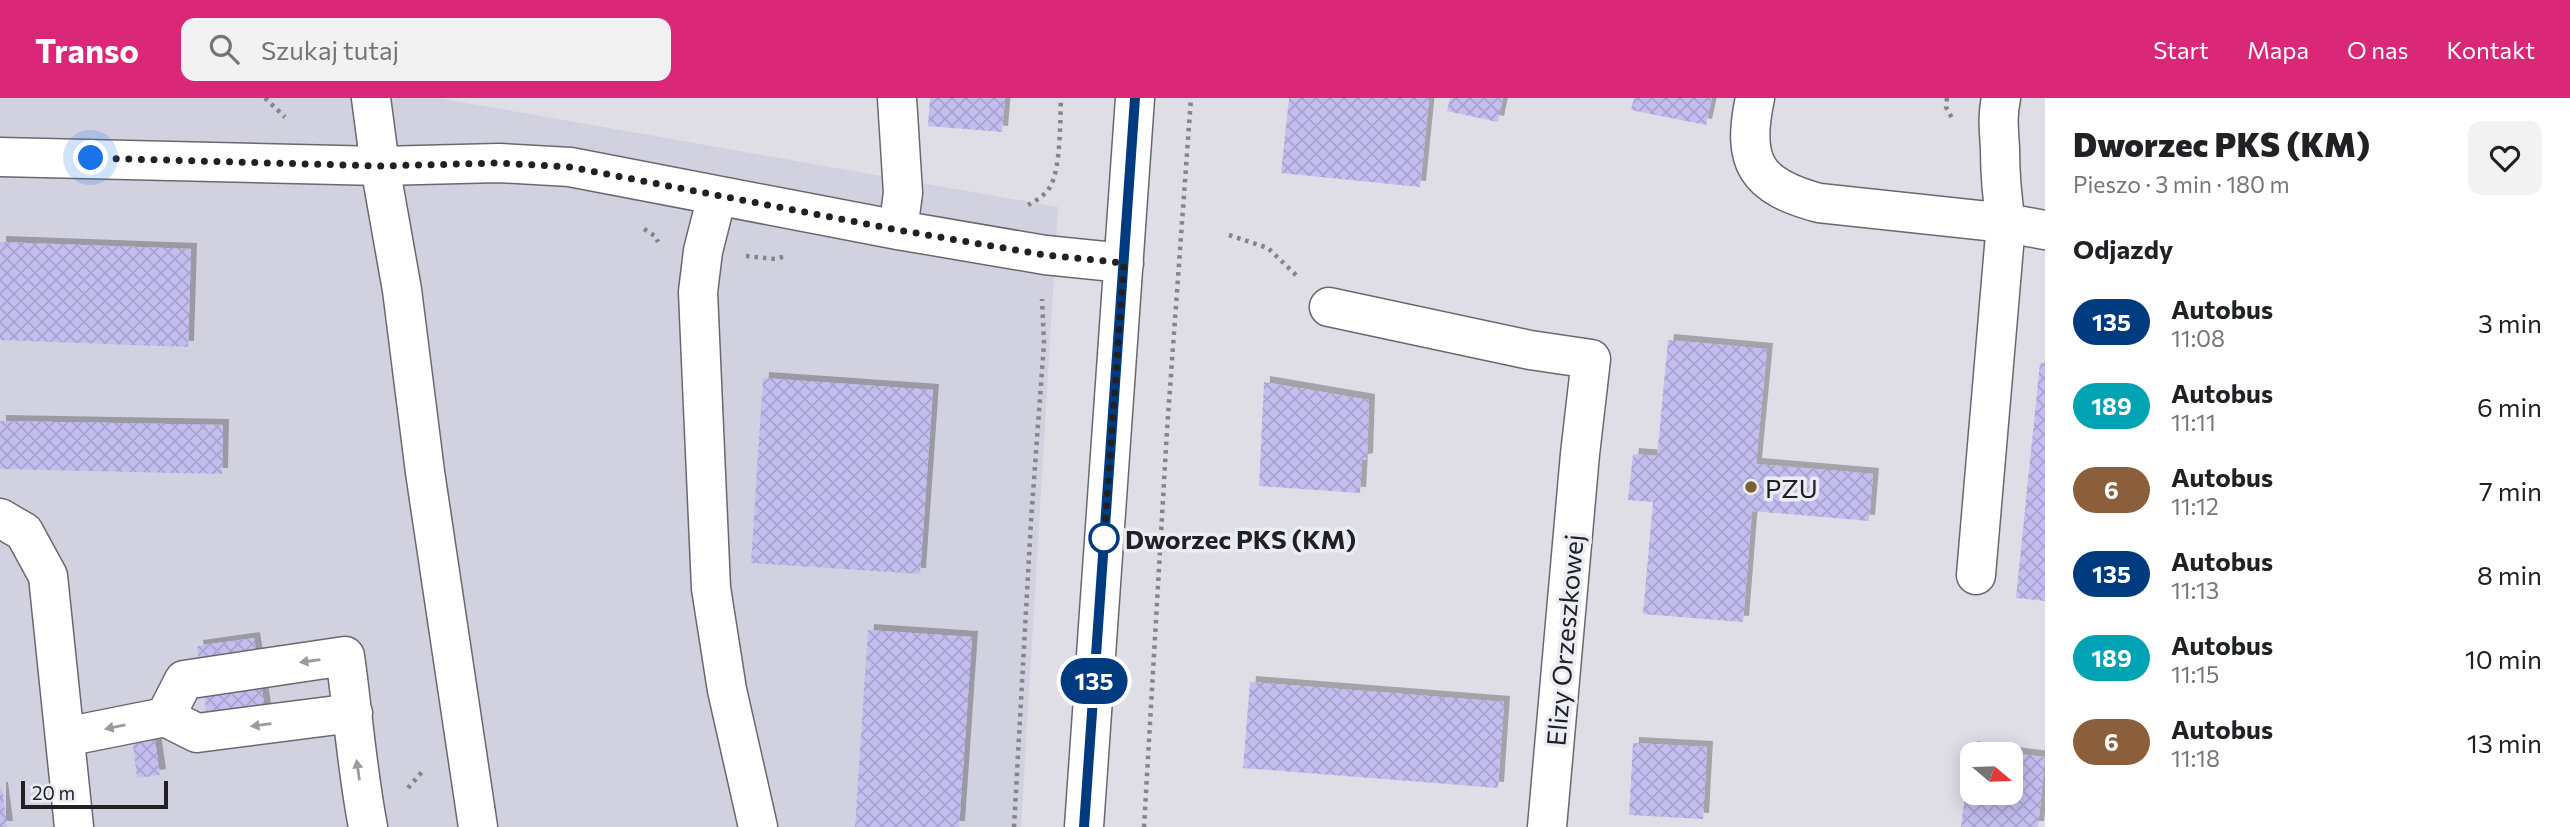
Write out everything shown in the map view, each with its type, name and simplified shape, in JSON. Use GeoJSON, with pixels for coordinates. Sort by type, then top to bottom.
{"type":"FeatureCollection","features":[{"type":"Feature","properties":{"kind":"street"},"geometry":{"type":"LineString","coordinates":[[370,98],[402,290],[427,486],[478,827]]}},
{"type":"Feature","properties":{"kind":"street"},"geometry":{"type":"LineString","coordinates":[[897,98],[903,192],[898,230]]}},
{"type":"Feature","properties":{"kind":"street"},"geometry":{"type":"LineString","coordinates":[[1084,827],[1135,98]]}},
{"type":"Feature","properties":{"kind":"street"},"geometry":{"type":"LineString","coordinates":[[1755,98],[1750,148],[1762,177],[1791,196],[1819,203],[2006,223],[2045,230]]}},
{"type":"Feature","properties":{"kind":"street"},"geometry":{"type":"LineString","coordinates":[[1976,575],[2006,223],[2000,186],[1997,119],[2001,98]]}},
{"type":"Feature","properties":{"kind":"street"},"geometry":{"type":"LineString","coordinates":[[0,157],[380,166],[499,163],[570,167],[898,230],[1045,255],[1124,263]]}},
{"type":"Feature","properties":{"kind":"street"},"geometry":{"type":"LineString","coordinates":[[717,196],[703,251],[698,292],[710,588],[727,690],[758,827]]}},
{"type":"Feature","properties":{"kind":"street","name":"Elizy Orzeszkowej"},"geometry":{"type":"LineString","coordinates":[[1329,307],[1530,350],[1591,359],[1547,827]]}},
{"type":"Feature","properties":{"kind":"street"},"geometry":{"type":"LineString","coordinates":[[0,519],[24,532],[48,576],[74,827]]}},
{"type":"Feature","properties":{"kind":"street"},"geometry":{"type":"LineString","coordinates":[[165,717],[184,680],[345,656],[357,768],[368,827]]}},
{"type":"Feature","properties":{"kind":"street"},"geometry":{"type":"LineString","coordinates":[[65,737],[165,717],[197,733],[353,713]]}},
{"type":"Feature","properties":{"kind":"path"},"geometry":{"type":"LineString","coordinates":[[1144,827],[1168,416],[1191,98]]}},
{"type":"Feature","properties":{"kind":"path"},"geometry":{"type":"LineString","coordinates":[[638,224],[655,236],[661,248]]}},
{"type":"Feature","properties":{"kind":"path"},"geometry":{"type":"LineString","coordinates":[[1229,235],[1268,248],[1329,307]]}},
{"type":"Feature","properties":{"kind":"path"},"geometry":{"type":"LineString","coordinates":[[775,259],[797,252]]}},
{"type":"Feature","properties":{"kind":"path"},"geometry":{"type":"LineString","coordinates":[[1014,827],[1044,343],[1041,298]]}},
{"type":"Feature","properties":{"kind":"shaded area"},"geometry":{"type":"Polygon","coordinates":[[[0,98],[439,98],[1058,207],[1021,827],[0,827],[0,98]]]}},
{"type":"Feature","properties":{"kind":"building"},"geometry":{"type":"Polygon","coordinates":[[[930,98],[1005,98],[1002,132],[928,126],[930,98]]]}},
{"type":"Feature","properties":{"kind":"building"},"geometry":{"type":"Polygon","coordinates":[[[1289,98],[1429,98],[1420,187],[1281,173],[1289,98]]]}},
{"type":"Feature","properties":{"kind":"building"},"geometry":{"type":"Polygon","coordinates":[[[1450,98],[1503,98],[1498,122],[1447,111],[1450,98]]]}},
{"type":"Feature","properties":{"kind":"building"},"geometry":{"type":"Polygon","coordinates":[[[1634,98],[1712,98],[1706,125],[1631,110],[1634,98]]]}},
{"type":"Feature","properties":{"kind":"building"},"geometry":{"type":"Polygon","coordinates":[[[0,242],[191,249],[188,347],[0,340],[0,242]]]}},
{"type":"Feature","properties":{"kind":"building","name":"PZU"},"geometry":{"type":"Polygon","coordinates":[[[1668,340],[1767,349],[1756,464],[1873,474],[1869,521],[1752,511],[1743,622],[1643,614],[1653,502],[1628,500],[1633,454],[1657,456],[1668,340]]]}},
{"type":"Feature","properties":{"kind":"building"},"geometry":{"type":"Polygon","coordinates":[[[2040,363],[2045,363],[2045,601],[2016,598],[2040,363]]]}},
{"type":"Feature","properties":{"kind":"building"},"geometry":{"type":"Polygon","coordinates":[[[763,378],[933,390],[920,574],[751,563],[763,378]]]}},
{"type":"Feature","properties":{"kind":"building"},"geometry":{"type":"Polygon","coordinates":[[[1264,382],[1369,400],[1367,459],[1362,460],[1360,493],[1259,486],[1264,382]]]}},
{"type":"Feature","properties":{"kind":"building"},"geometry":{"type":"Polygon","coordinates":[[[0,421],[223,425],[222,474],[0,469],[0,421]]]}},
{"type":"Feature","properties":{"kind":"building"},"geometry":{"type":"Polygon","coordinates":[[[868,630],[972,637],[959,827],[855,827],[868,630]]]}},
{"type":"Feature","properties":{"kind":"building"},"geometry":{"type":"Polygon","coordinates":[[[254,638],[270,742],[212,750],[197,646],[254,638]]]}},
{"type":"Feature","properties":{"kind":"building"},"geometry":{"type":"Polygon","coordinates":[[[1250,682],[1504,702],[1498,788],[1243,768],[1250,682]]]}},
{"type":"Feature","properties":{"kind":"building"},"geometry":{"type":"Polygon","coordinates":[[[155,740],[160,775],[137,778],[133,744],[155,740]]]}},
{"type":"Feature","properties":{"kind":"building"},"geometry":{"type":"Polygon","coordinates":[[[1633,743],[1707,747],[1703,819],[1629,815],[1633,743]]]}},
{"type":"Feature","properties":{"kind":"building"},"geometry":{"type":"Polygon","coordinates":[[[2023,754],[2045,757],[2038,827],[1961,827],[1964,805],[2023,805],[2023,754]]]}},
{"type":"Feature","properties":{"kind":"building"},"geometry":{"type":"Polygon","coordinates":[[[2,788],[7,827],[0,827],[2,788]]]}},
{"type":"Feature","properties":{"kind":"bus line","name":"135"},"geometry":{"type":"LineString","coordinates":[[1084,827],[1135,98]]}},
{"type":"Feature","properties":{"kind":"place","name":"PZU"},"geometry":{"type":"Point","coordinates":[1751,487]}},
{"type":"Feature","properties":{"kind":"place","name":"Dworzec PKS (KM)"},"geometry":{"type":"Point","coordinates":[1104,538]}},
{"type":"Feature","properties":{"kind":"route"},"geometry":{"type":"LineString","coordinates":[[91,158],[380,166],[499,163],[570,167],[898,230],[1045,255],[1124,263],[1104,542],[1104,538]]}}]}
